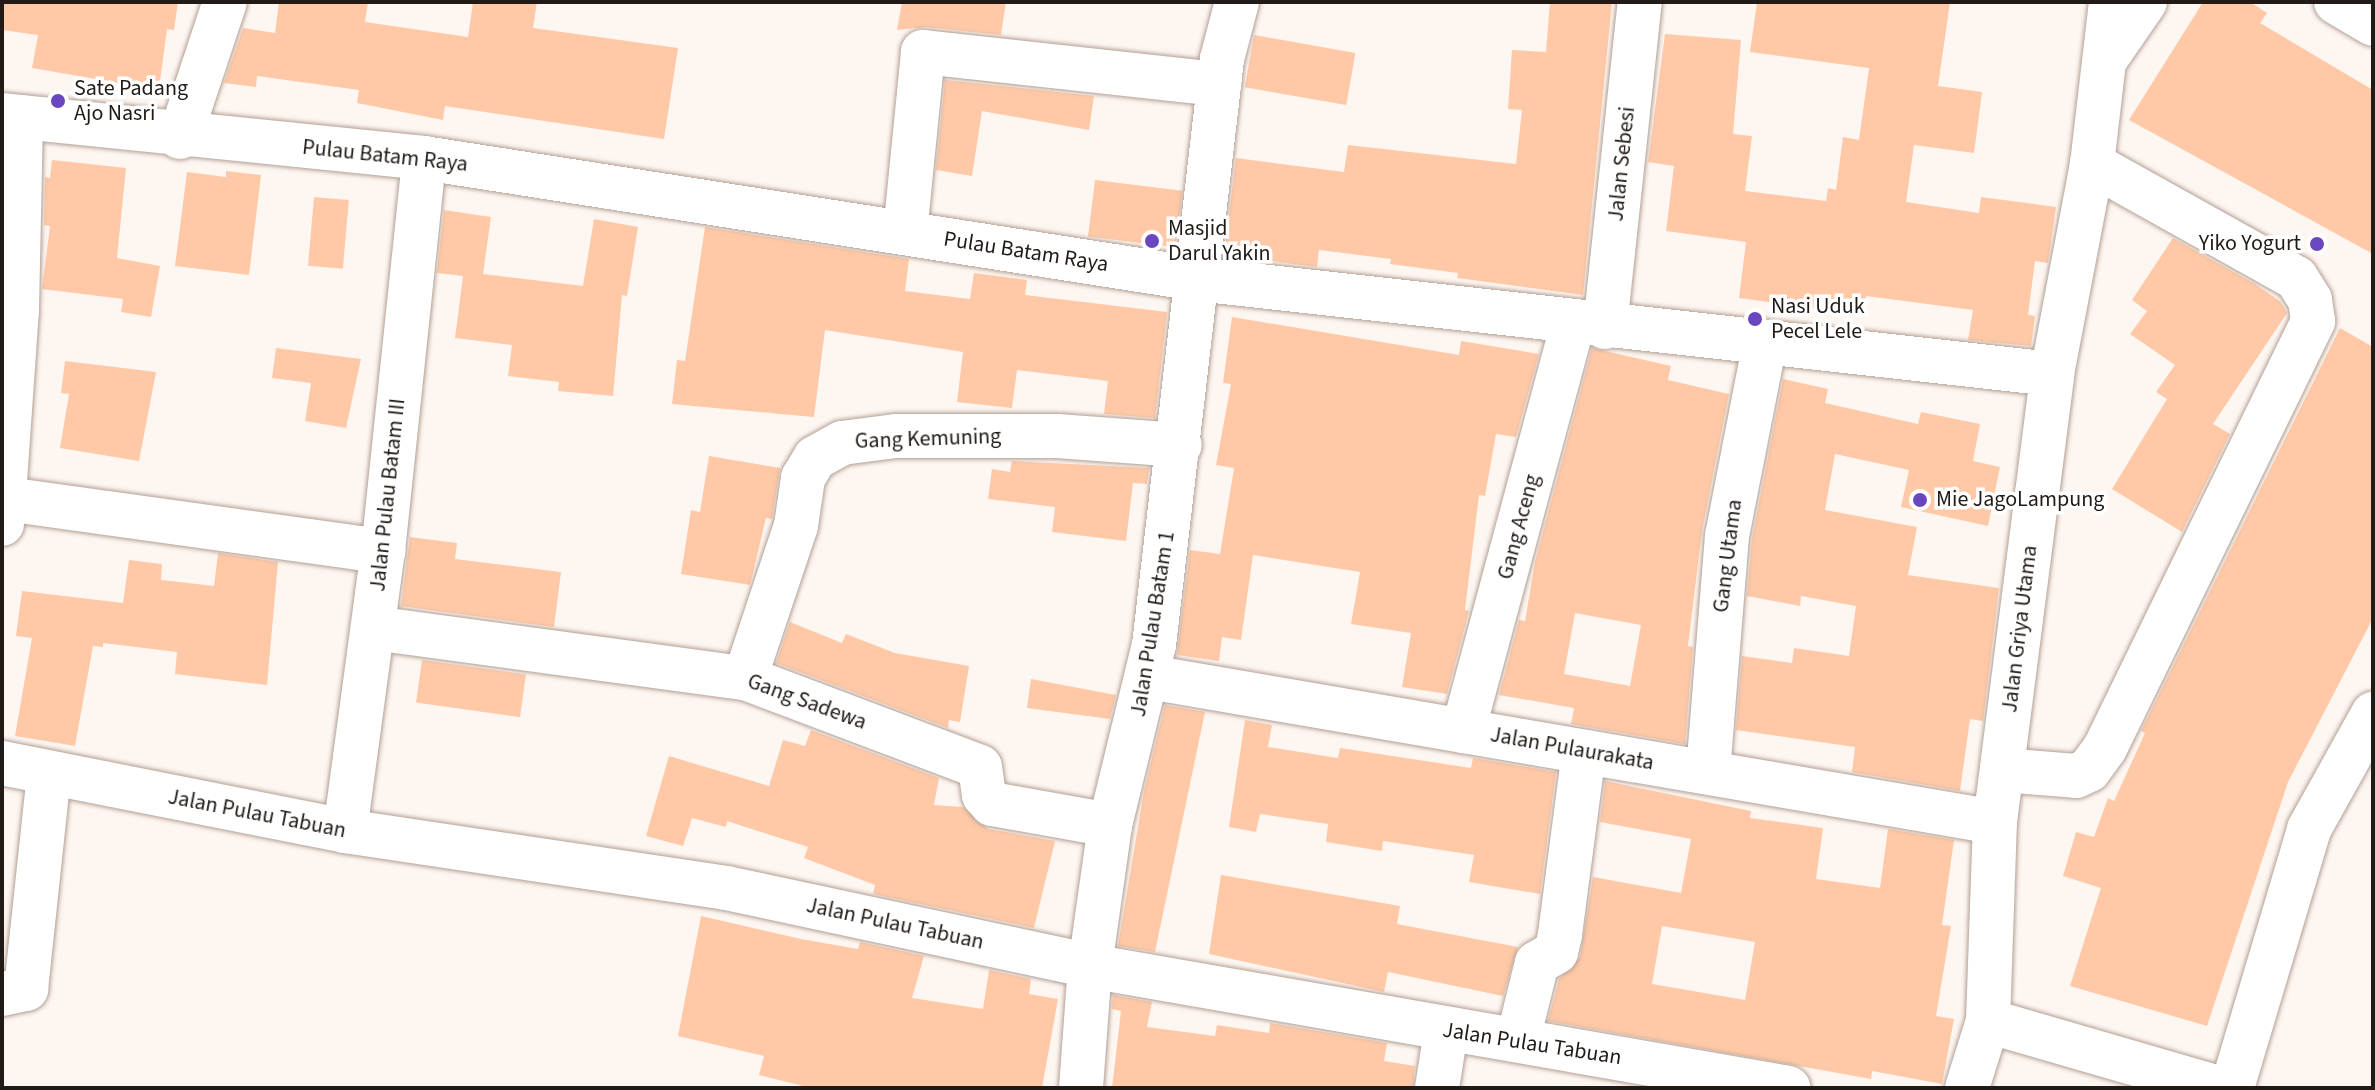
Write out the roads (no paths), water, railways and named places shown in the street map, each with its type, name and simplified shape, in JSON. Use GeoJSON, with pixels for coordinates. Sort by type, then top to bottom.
{"type":"FeatureCollection","features":[{"type":"Feature","properties":{"kind":"street"},"geometry":{"type":"LineString","coordinates":[[180,137],[225,2]]}},
{"type":"Feature","properties":{"kind":"street","name":"Jalan Pulau Batam 1"},"geometry":{"type":"LineString","coordinates":[[1081,1088],[1090,966],[1110,825],[1149,677],[1180,445],[1219,84],[1237,2]]}},
{"type":"Feature","properties":{"kind":"street","name":"Jalan Sebesi"},"geometry":{"type":"LineString","coordinates":[[1589,324],[1640,2]]}},
{"type":"Feature","properties":{"kind":"street","name":"Jalan Griya Utama"},"geometry":{"type":"LineString","coordinates":[[1967,1088],[1988,1021],[1995,822],[2052,374],[2092,164],[2101,65],[2111,2]]}},
{"type":"Feature","properties":{"kind":"street"},"geometry":{"type":"LineString","coordinates":[[2101,65],[2145,2]]}},
{"type":"Feature","properties":{"kind":"street"},"geometry":{"type":"LineString","coordinates":[[2336,2],[2373,24]]}},
{"type":"Feature","properties":{"kind":"street"},"geometry":{"type":"LineString","coordinates":[[905,233],[923,52],[1219,84]]}},
{"type":"Feature","properties":{"kind":"street"},"geometry":{"type":"LineString","coordinates":[[11,116],[17,310],[4,512],[383,551]]}},
{"type":"Feature","properties":{"kind":"street","name":"Pulau Batam Raya"},"geometry":{"type":"LineString","coordinates":[[11,116],[180,137],[424,158],[1197,279],[2052,374]]}},
{"type":"Feature","properties":{"kind":"street","name":"Jalan Pulau Batam III"},"geometry":{"type":"LineString","coordinates":[[345,831],[383,551],[424,158]]}},
{"type":"Feature","properties":{"kind":"street"},"geometry":{"type":"LineString","coordinates":[[2002,770],[2076,776],[2089,770],[2105,748],[2313,321],[2310,300],[2296,278],[2092,164]]}},
{"type":"Feature","properties":{"kind":"street","name":"Gang Aceng"},"geometry":{"type":"LineString","coordinates":[[1463,731],[1589,324]]}},
{"type":"Feature","properties":{"kind":"street","name":"Gang Utama"},"geometry":{"type":"LineString","coordinates":[[1708,772],[1727,536],[1765,342]]}},
{"type":"Feature","properties":{"kind":"street","name":"Gang Kemuning"},"geometry":{"type":"LineString","coordinates":[[745,678],[796,526],[803,478],[815,458],[842,443],[896,436],[1043,436],[1180,445]]}},
{"type":"Feature","properties":{"kind":"street","name":"Gang Sadewa"},"geometry":{"type":"LineString","coordinates":[[373,628],[745,678],[980,767],[984,795],[992,804],[1110,825]]}},
{"type":"Feature","properties":{"kind":"street","name":"Jalan Pulaurakata"},"geometry":{"type":"LineString","coordinates":[[1149,677],[1995,822]]}},
{"type":"Feature","properties":{"kind":"street"},"geometry":{"type":"LineString","coordinates":[[2232,1088],[2309,829],[2373,714]]}},
{"type":"Feature","properties":{"kind":"street"},"geometry":{"type":"LineString","coordinates":[[1518,1039],[1537,963],[1556,952],[1584,752]]}},
{"type":"Feature","properties":{"kind":"street","name":"Jalan Pulau Tabuan"},"geometry":{"type":"LineString","coordinates":[[2,763],[49,775],[345,831],[727,888],[1090,966],[1446,1031],[1518,1039],[1788,1088]]}},
{"type":"Feature","properties":{"kind":"street"},"geometry":{"type":"LineString","coordinates":[[2,994],[26,989],[49,775]]}},
{"type":"Feature","properties":{"kind":"street"},"geometry":{"type":"LineString","coordinates":[[1988,1021],[2218,1088]]}},
{"type":"Feature","properties":{"kind":"street"},"geometry":{"type":"LineString","coordinates":[[1437,1088],[1446,1031]]}},
{"type":"Feature","properties":{"kind":"place","name":"Sate Padang Ajo Nasri"},"geometry":{"type":"Point","coordinates":[58,101]}},
{"type":"Feature","properties":{"kind":"place","name":"Masjid Darul Yakin"},"geometry":{"type":"Point","coordinates":[1152,241]}},
{"type":"Feature","properties":{"kind":"place","name":"Yiko Yogurt"},"geometry":{"type":"Point","coordinates":[2317,244]}},
{"type":"Feature","properties":{"kind":"place","name":"Nasi Uduk Pecel Lele"},"geometry":{"type":"Point","coordinates":[1755,319]}},
{"type":"Feature","properties":{"kind":"place","name":"Mie JagoLampung"},"geometry":{"type":"Point","coordinates":[1920,500]}}]}
